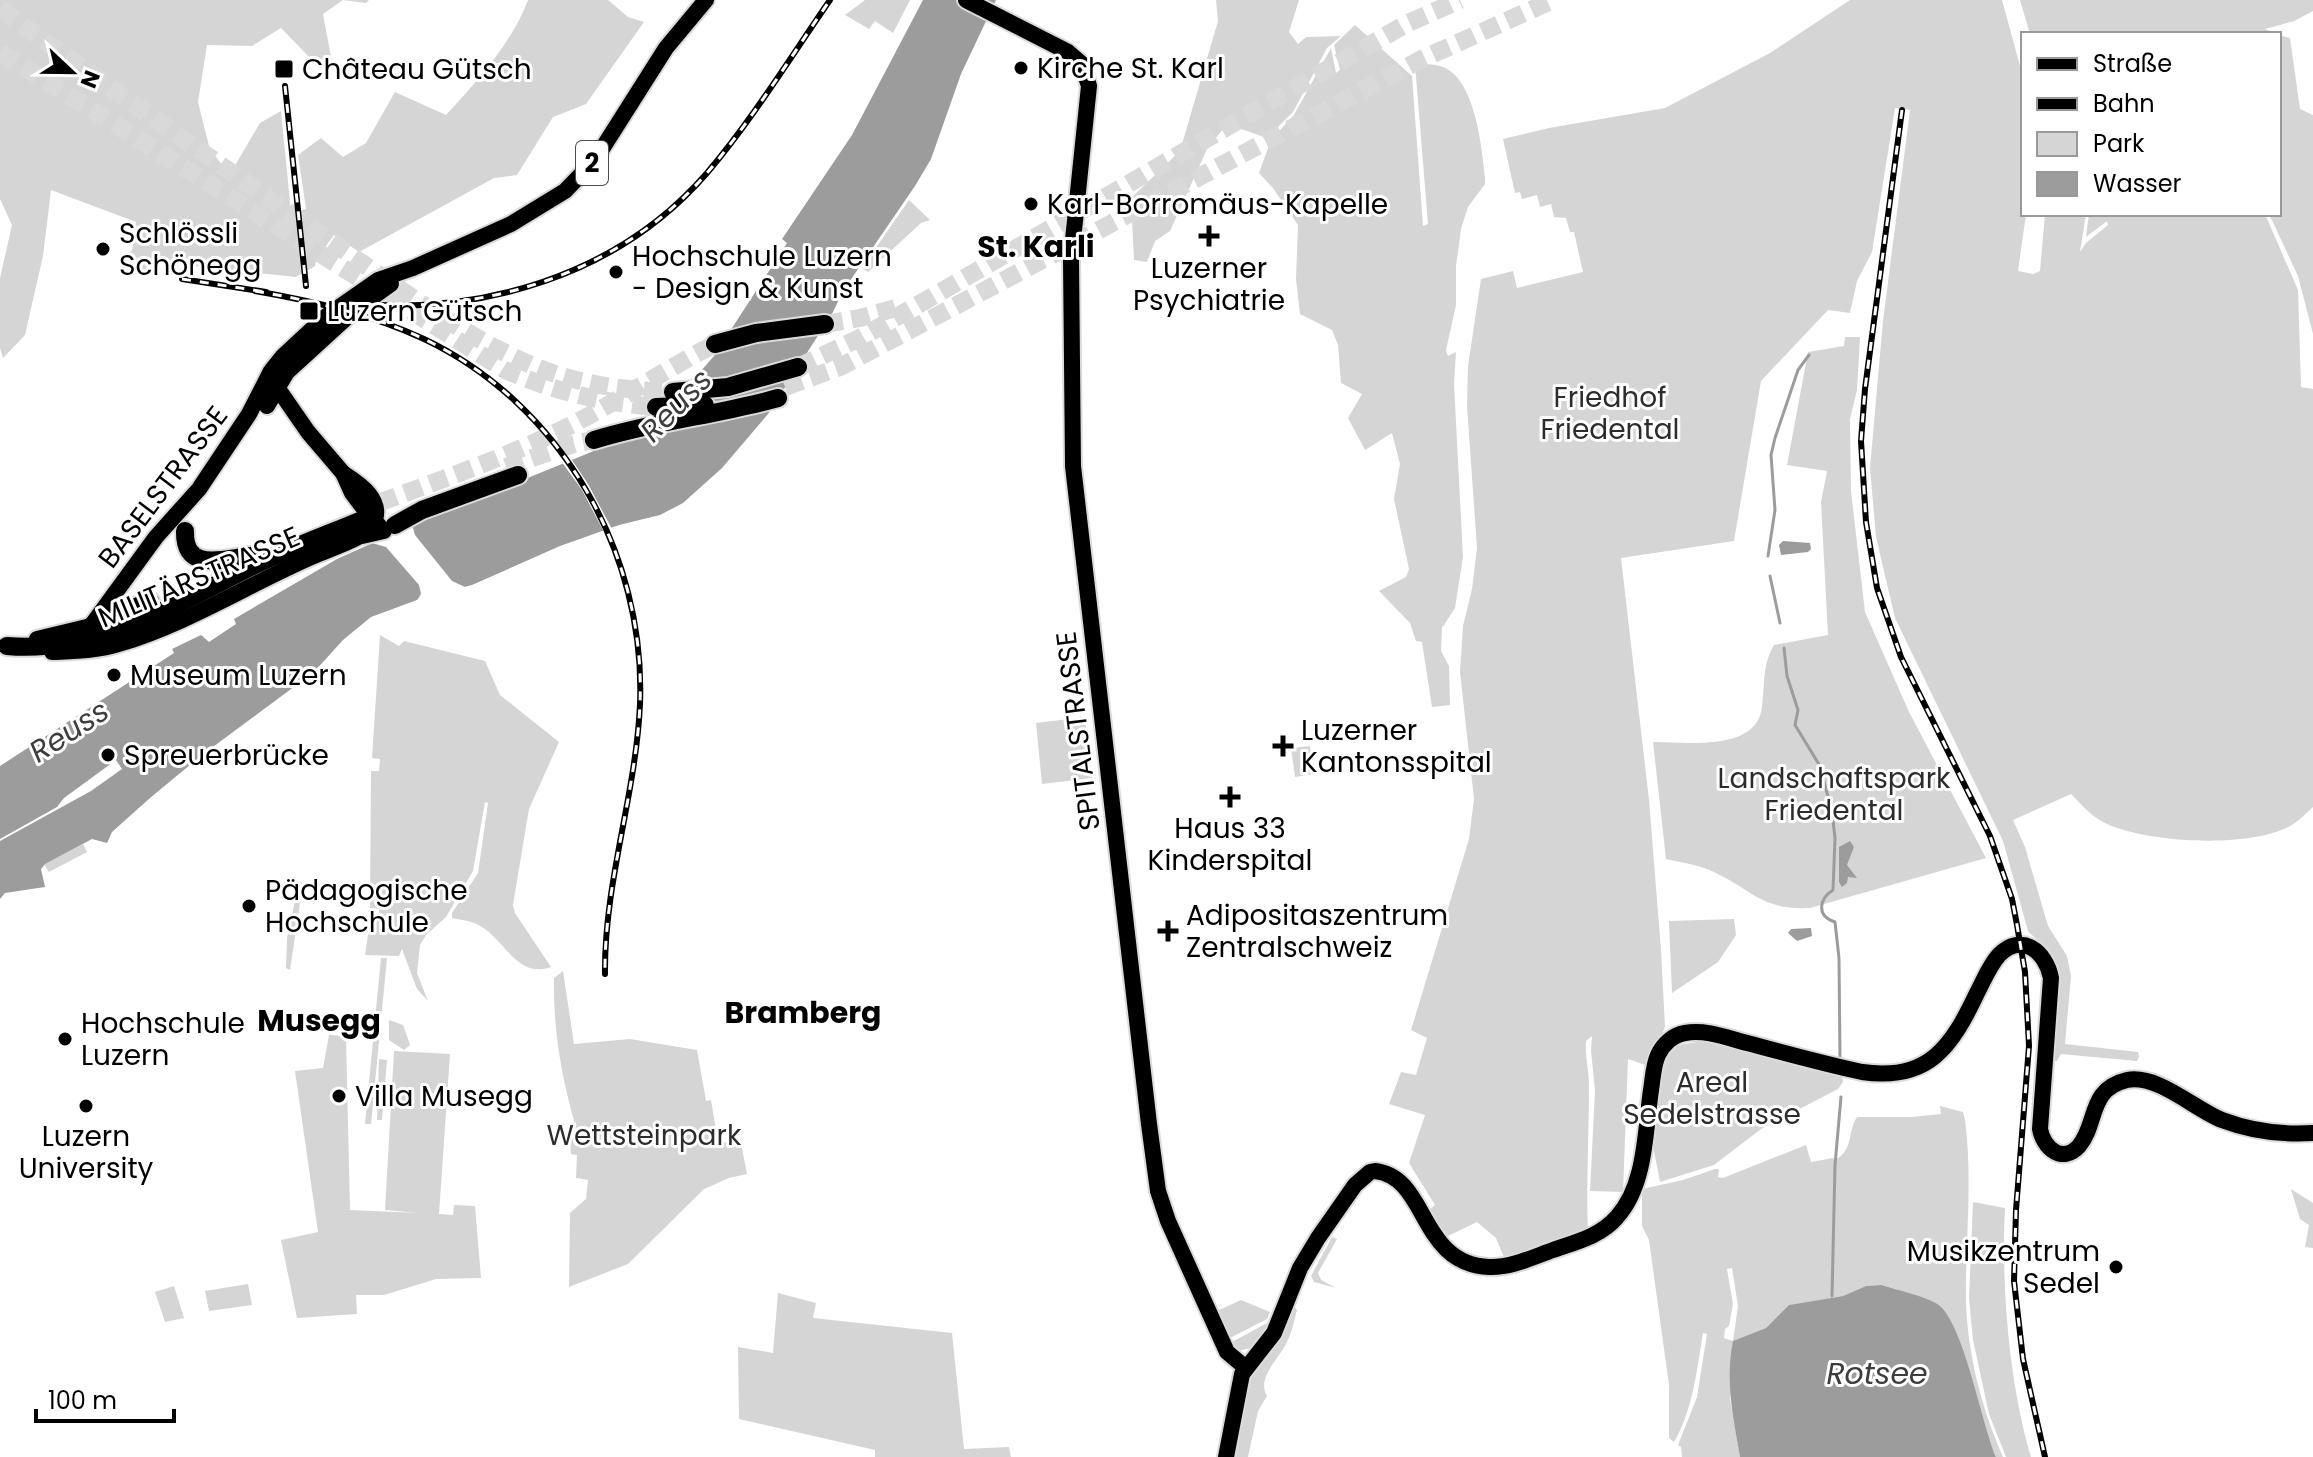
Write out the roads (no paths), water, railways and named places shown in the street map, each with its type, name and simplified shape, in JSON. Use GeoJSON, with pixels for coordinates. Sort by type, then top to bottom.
{"type":"FeatureCollection","features":[{"type":"Feature","properties":{"kind":"highway"},"geometry":{"type":"LineString","coordinates":[[715,344],[756,333],[825,324]]}},
{"type":"Feature","properties":{"kind":"highway"},"geometry":{"type":"LineString","coordinates":[[673,392],[728,387],[798,367]]}},
{"type":"Feature","properties":{"kind":"highway"},"geometry":{"type":"LineString","coordinates":[[594,440],[633,428],[738,409],[782,393],[686,407],[656,407]]}},
{"type":"Feature","properties":{"kind":"highway"},"geometry":{"type":"LineString","coordinates":[[91,626],[251,556],[371,520],[422,510],[518,475]]}},
{"type":"Feature","properties":{"kind":"highway"},"geometry":{"type":"LineString","coordinates":[[4,646],[60,646],[91,639],[287,551],[371,520]]}},
{"type":"Feature","properties":{"kind":"highway"},"geometry":{"type":"LineString","coordinates":[[185,531],[188,547],[199,559],[215,562],[251,556]]}},
{"type":"Feature","properties":{"kind":"main road","name":"BASELSTRASSE"},"geometry":{"type":"LineString","coordinates":[[91,626],[156,537],[199,489],[271,386],[356,309],[413,268],[511,224],[565,191],[595,160],[666,48],[706,0]]}},
{"type":"Feature","properties":{"kind":"main road","name":"SPITALSTRASSE"},"geometry":{"type":"LineString","coordinates":[[966,0],[1068,52],[1082,64],[1089,95],[1071,259],[1072,454],[1149,1124],[1158,1191],[1168,1221],[1227,1352],[1246,1368]]}},
{"type":"Feature","properties":{"kind":"main road","name":"BASELSTRASSE"},"geometry":{"type":"LineString","coordinates":[[185,531],[191,516],[268,405],[271,386]]}},
{"type":"Feature","properties":{"kind":"main road"},"geometry":{"type":"LineString","coordinates":[[271,386],[292,406],[308,432],[343,473],[370,495],[371,520]]}},
{"type":"Feature","properties":{"kind":"main road"},"geometry":{"type":"LineString","coordinates":[[268,405],[308,432]]}},
{"type":"Feature","properties":{"kind":"main road","name":"MILITÄRSTRASSE"},"geometry":{"type":"LineString","coordinates":[[4,646],[24,652],[42,652],[95,649],[120,644],[201,611],[371,520]]}},
{"type":"Feature","properties":{"kind":"main road"},"geometry":{"type":"LineString","coordinates":[[4,646],[91,626]]}},
{"type":"Feature","properties":{"kind":"main road"},"geometry":{"type":"LineString","coordinates":[[1226,1457],[1239,1384],[1246,1368],[1274,1333],[1300,1268],[1353,1187],[1370,1172],[1382,1172],[1400,1182],[1441,1245],[1468,1263],[1489,1267],[1507,1265],[1560,1248],[1606,1228],[1629,1200],[1644,1144],[1655,1062],[1662,1048],[1674,1037],[1686,1033],[1704,1033],[1862,1072],[1885,1074],[1907,1071],[1929,1061],[1949,1044],[1962,1025],[1992,963],[2007,949],[2021,945],[2039,952],[2050,973],[2040,1129],[2045,1144],[2051,1150],[2067,1153],[2077,1148],[2100,1098],[2116,1084],[2135,1079],[2156,1083],[2197,1108],[2239,1126],[2279,1133],[2313,1133]]}},
{"type":"Feature","properties":{"kind":"water","name":"Reuss"},"geometry":{"type":"Polygon","coordinates":[[[923,0],[996,0],[961,74],[931,159],[843,291],[768,414],[722,468],[683,503],[660,515],[619,525],[560,546],[472,585],[425,597],[371,617],[343,640],[314,672],[202,755],[150,798],[112,832],[107,843],[92,839],[45,864],[41,869],[45,887],[5,893],[0,899],[0,841],[91,791],[122,769],[116,760],[64,798],[57,807],[0,839],[0,766],[174,653],[172,649],[201,635],[209,642],[236,624],[234,619],[337,559],[606,446],[641,426],[680,395],[714,356],[787,243],[782,239],[852,135],[923,0]]]}},
{"type":"Feature","properties":{"kind":"water"},"geometry":{"type":"Polygon","coordinates":[[[1783,541],[1810,543],[1811,549],[1781,555],[1779,545],[1783,541]]]}},
{"type":"Feature","properties":{"kind":"water"},"geometry":{"type":"Polygon","coordinates":[[[1850,841],[1854,847],[1847,865],[1857,878],[1848,877],[1842,887],[1839,882],[1839,847],[1850,841]]]}},
{"type":"Feature","properties":{"kind":"water"},"geometry":{"type":"Polygon","coordinates":[[[1811,928],[1812,936],[1797,941],[1788,933],[1791,929],[1811,928]]]}},
{"type":"Feature","properties":{"kind":"water","name":"Rotsee"},"geometry":{"type":"Polygon","coordinates":[[[1882,1285],[1935,1303],[1949,1318],[1965,1355],[1996,1457],[1740,1457],[1730,1385],[1733,1341],[1766,1328],[1789,1305],[1843,1296],[1866,1286],[1882,1285]]]}},
{"type":"Feature","properties":{"kind":"waterway"},"geometry":{"type":"LineString","coordinates":[[1768,556],[1775,510],[1771,455],[1798,370],[1809,355]]}},
{"type":"Feature","properties":{"kind":"waterway"},"geometry":{"type":"LineString","coordinates":[[1770,576],[1780,623]]}},
{"type":"Feature","properties":{"kind":"waterway"},"geometry":{"type":"LineString","coordinates":[[1784,648],[1787,676],[1798,710],[1795,725],[1820,766],[1832,812],[1835,838],[1833,890],[1822,902],[1822,912],[1835,922],[1839,958],[1840,1059]]}},
{"type":"Feature","properties":{"kind":"waterway"},"geometry":{"type":"LineString","coordinates":[[1832,1296],[1835,1165],[1841,1097]]}},
{"type":"Feature","properties":{"kind":"tunnel"},"geometry":{"type":"LineString","coordinates":[[798,367],[862,337],[1406,24],[1460,0]]}},
{"type":"Feature","properties":{"kind":"tunnel"},"geometry":{"type":"LineString","coordinates":[[785,387],[840,367],[1422,59],[1553,0]]}},
{"type":"Feature","properties":{"kind":"tunnel"},"geometry":{"type":"LineString","coordinates":[[0,9],[378,274],[482,340],[536,367],[569,378],[621,388],[673,392]]}},
{"type":"Feature","properties":{"kind":"tunnel"},"geometry":{"type":"LineString","coordinates":[[0,52],[505,370],[579,395],[656,407]]}},
{"type":"Feature","properties":{"kind":"tunnel"},"geometry":{"type":"LineString","coordinates":[[825,324],[899,307]]}},
{"type":"Feature","properties":{"kind":"tunnel"},"geometry":{"type":"LineString","coordinates":[[354,512],[534,443],[715,344]]}},
{"type":"Feature","properties":{"kind":"tunnel"},"geometry":{"type":"LineString","coordinates":[[506,467],[594,440]]}},
{"type":"Feature","properties":{"kind":"railway"},"geometry":{"type":"LineString","coordinates":[[349,303],[448,303],[496,295],[544,282],[589,263],[632,239],[671,209],[724,153],[830,0]]}},
{"type":"Feature","properties":{"kind":"railway"},"geometry":{"type":"LineString","coordinates":[[285,86],[306,286]]}},
{"type":"Feature","properties":{"kind":"railway"},"geometry":{"type":"LineString","coordinates":[[1902,110],[1865,389],[1861,441],[1866,522],[1877,588],[1901,657],[1990,836],[2012,899],[2017,925],[2025,972],[2029,1046],[2016,1210],[2014,1281],[2023,1359],[2045,1457]]}},
{"type":"Feature","properties":{"kind":"railway"},"geometry":{"type":"LineString","coordinates":[[182,279],[266,292]]}},
{"type":"Feature","properties":{"kind":"railway"},"geometry":{"type":"LineString","coordinates":[[255,291],[320,304],[383,322],[424,339],[473,367],[516,402],[554,443],[586,489],[610,539],[628,592],[638,648],[640,704],[637,738],[609,906],[605,974]]}},
{"type":"Feature","properties":{"kind":"place","name":"Kirche St. Karl"},"geometry":{"type":"Point","coordinates":[1021,68]}},
{"type":"Feature","properties":{"kind":"place","name":"Château Gütsch"},"geometry":{"type":"Point","coordinates":[284,69]}},
{"type":"Feature","properties":{"kind":"place","name":"Karl-Borromäus-Kapelle"},"geometry":{"type":"Point","coordinates":[1031,204]}},
{"type":"Feature","properties":{"kind":"place","name":"Luzerner Psychiatrie"},"geometry":{"type":"Point","coordinates":[1209,236]}},
{"type":"Feature","properties":{"kind":"place","name":"Schlössli Schönegg"},"geometry":{"type":"Point","coordinates":[103,249]}},
{"type":"Feature","properties":{"kind":"place","name":"Hochschule Luzern - Design & Kunst"},"geometry":{"type":"Point","coordinates":[616,272]}},
{"type":"Feature","properties":{"kind":"place","name":"Luzern Gütsch"},"geometry":{"type":"Point","coordinates":[309,311]}},
{"type":"Feature","properties":{"kind":"place","name":"Museum Luzern"},"geometry":{"type":"Point","coordinates":[114,675]}},
{"type":"Feature","properties":{"kind":"place","name":"Luzerner Kantonsspital"},"geometry":{"type":"Point","coordinates":[1283,746]}},
{"type":"Feature","properties":{"kind":"place","name":"Spreuerbrücke"},"geometry":{"type":"Point","coordinates":[108,755]}},
{"type":"Feature","properties":{"kind":"place","name":"Haus 33 Kinderspital"},"geometry":{"type":"Point","coordinates":[1230,797]}},
{"type":"Feature","properties":{"kind":"place","name":"Pädagogische Hochschule"},"geometry":{"type":"Point","coordinates":[249,906]}},
{"type":"Feature","properties":{"kind":"place","name":"Adipositaszentrum Zentralschweiz"},"geometry":{"type":"Point","coordinates":[1168,931]}},
{"type":"Feature","properties":{"kind":"place","name":"Hochschule Luzern"},"geometry":{"type":"Point","coordinates":[65,1039]}},
{"type":"Feature","properties":{"kind":"place","name":"Villa Musegg"},"geometry":{"type":"Point","coordinates":[339,1096]}},
{"type":"Feature","properties":{"kind":"place","name":"Luzern University"},"geometry":{"type":"Point","coordinates":[86,1106]}},
{"type":"Feature","properties":{"kind":"place","name":"Musikzentrum Sedel"},"geometry":{"type":"Point","coordinates":[2116,1267]}},
{"type":"Feature","properties":{"kind":"district","name":"St. Karli"},"geometry":{"type":"Point","coordinates":[1036,246]}},
{"type":"Feature","properties":{"kind":"district","name":"Bramberg"},"geometry":{"type":"Point","coordinates":[803,1012]}},
{"type":"Feature","properties":{"kind":"district","name":"Musegg"},"geometry":{"type":"Point","coordinates":[319,1020]}},
{"type":"Feature","properties":{"kind":"park label","name":"Friedhof Friedental"},"geometry":{"type":"Point","coordinates":[1610,413]}},
{"type":"Feature","properties":{"kind":"park label","name":"Landschaftspark Friedental"},"geometry":{"type":"Point","coordinates":[1834,794]}},
{"type":"Feature","properties":{"kind":"park label","name":"Areal Sedelstrasse"},"geometry":{"type":"Point","coordinates":[1712,1098]}},
{"type":"Feature","properties":{"kind":"park label","name":"Wettsteinpark"},"geometry":{"type":"Point","coordinates":[644,1135]}}]}
